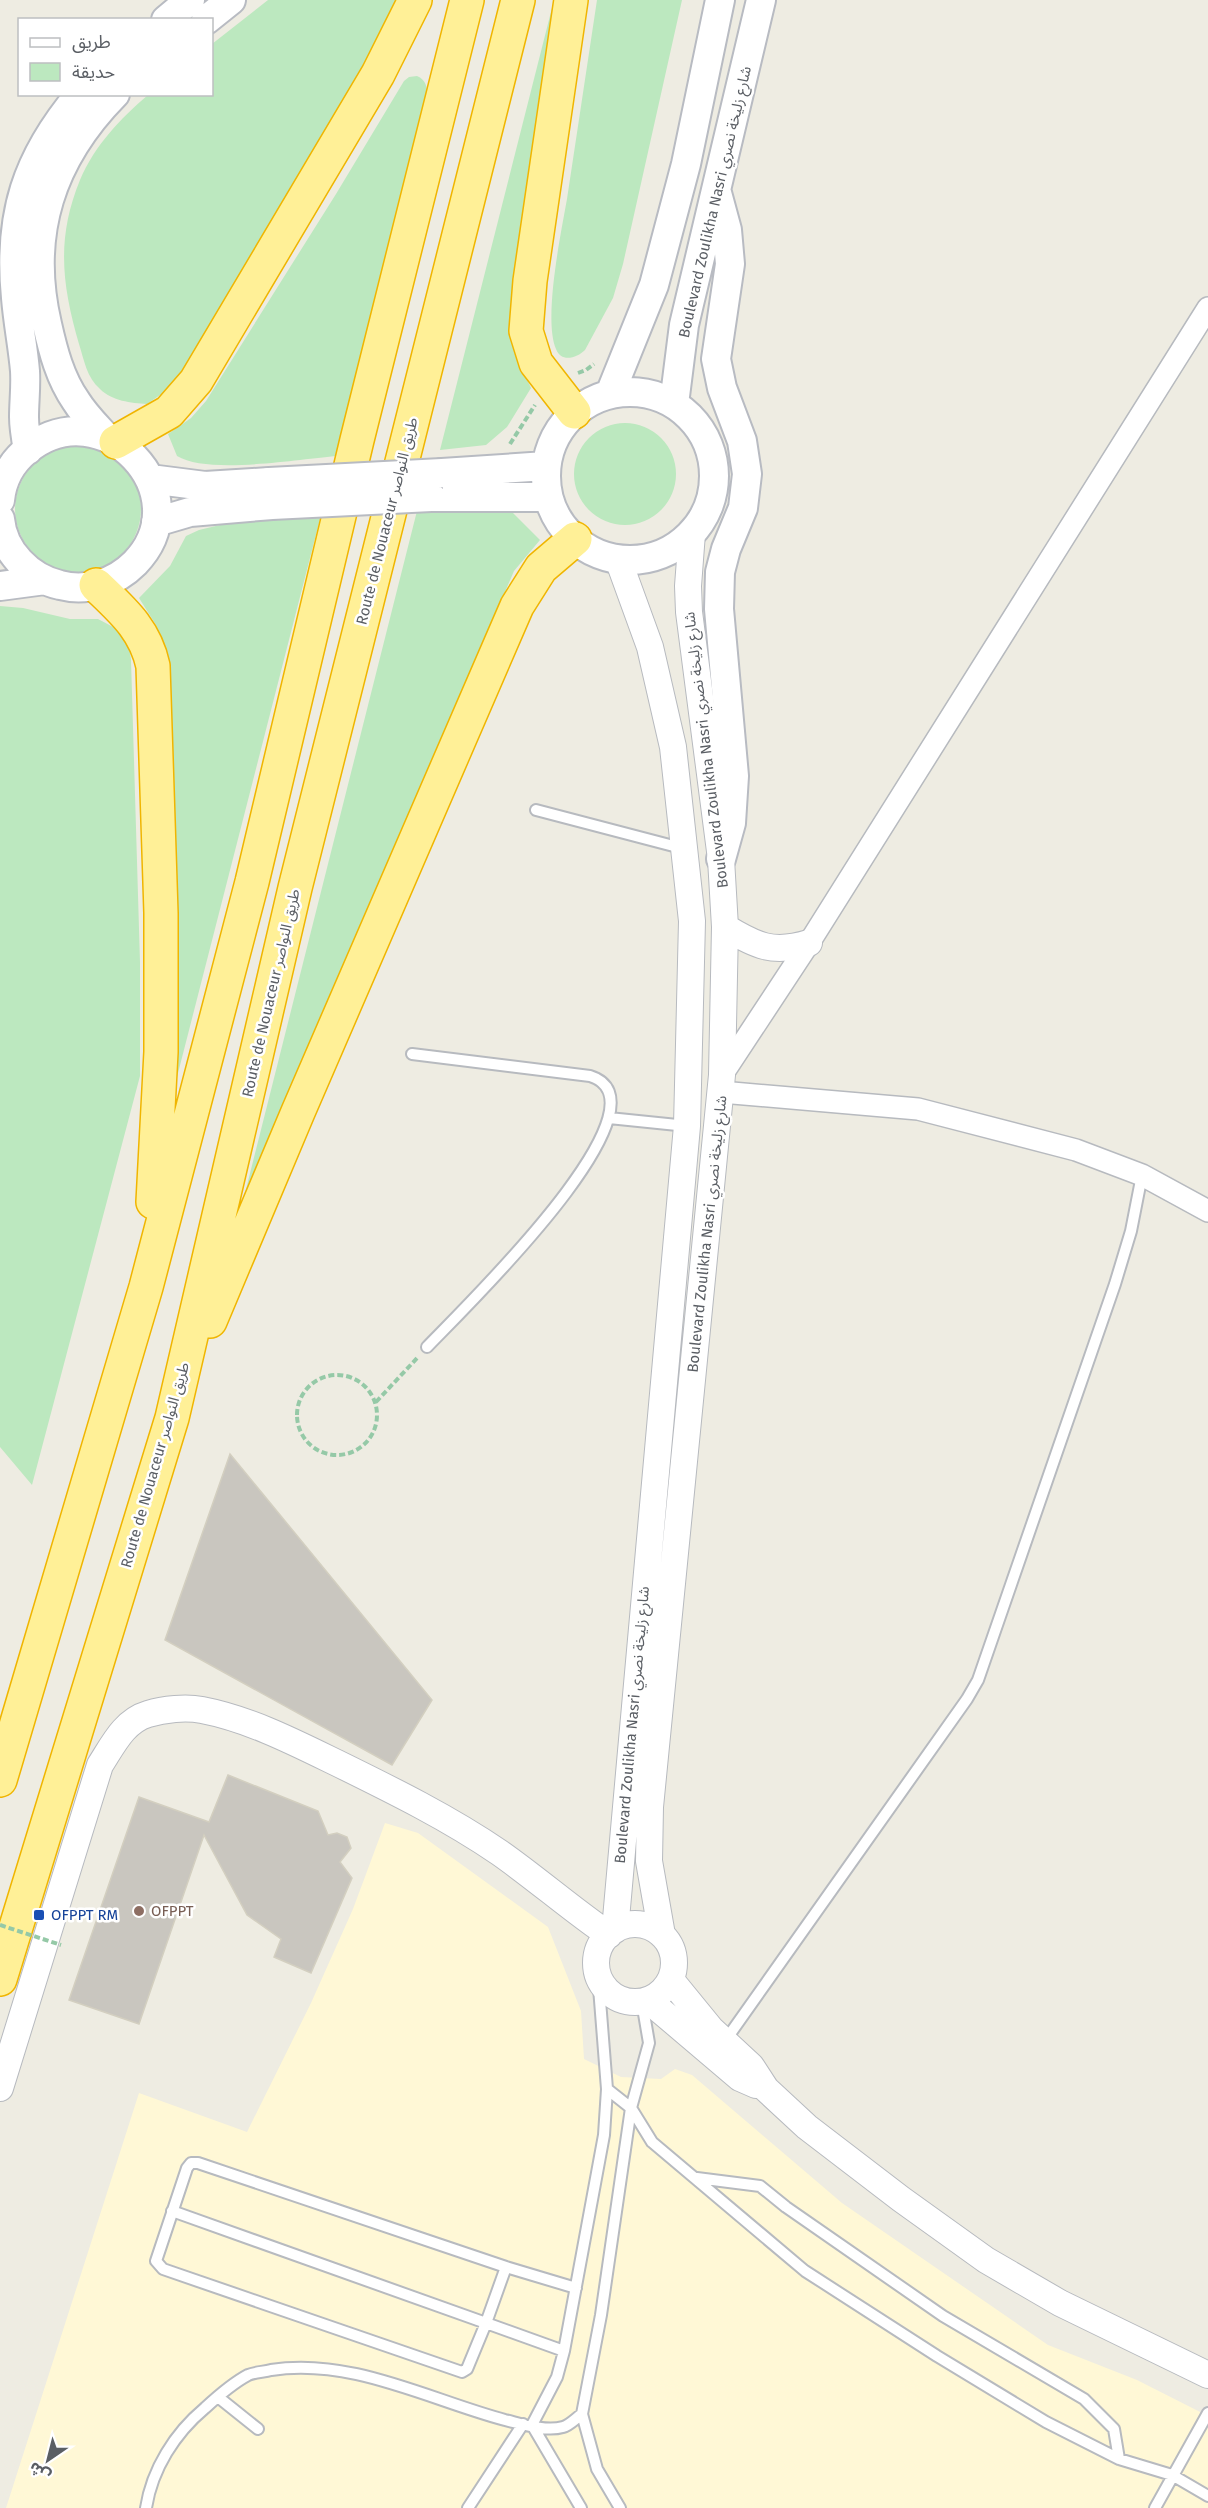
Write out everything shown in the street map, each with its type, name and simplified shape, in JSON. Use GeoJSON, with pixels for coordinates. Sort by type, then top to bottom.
{"type":"FeatureCollection","features":[{"type":"Feature","properties":{"kind":"highway"},"geometry":{"type":"LineString","coordinates":[[110,439],[169,412],[195,381],[378,74],[415,0]]}},
{"type":"Feature","properties":{"kind":"highway"},"geometry":{"type":"LineString","coordinates":[[0,1780],[146,1287],[252,882],[354,452],[467,0]]}},
{"type":"Feature","properties":{"kind":"highway","name":"Route de Nouaceur طريق النواصر"},"geometry":{"type":"LineString","coordinates":[[0,1979],[172,1418],[298,877],[518,0]]}},
{"type":"Feature","properties":{"kind":"highway"},"geometry":{"type":"LineString","coordinates":[[571,0],[530,281],[526,331],[536,363],[574,412]]}},
{"type":"Feature","properties":{"kind":"highway"},"geometry":{"type":"LineString","coordinates":[[172,1418],[298,1112],[517,606],[541,568],[575,539]]}},
{"type":"Feature","properties":{"kind":"highway"},"geometry":{"type":"LineString","coordinates":[[96,585],[139,628],[150,654],[153,672],[161,914],[161,1052],[146,1287]]}},
{"type":"Feature","properties":{"kind":"main road"},"geometry":{"type":"LineString","coordinates":[[168,18],[190,0]]}},
{"type":"Feature","properties":{"kind":"main road"},"geometry":{"type":"LineString","coordinates":[[208,18],[231,0]]}},
{"type":"Feature","properties":{"kind":"main road"},"geometry":{"type":"LineString","coordinates":[[610,394],[654,285],[686,164],[720,0]]}},
{"type":"Feature","properties":{"kind":"main road","name":"Boulevard Zoulikha Nasri شارع زليخة نصري"},"geometry":{"type":"LineString","coordinates":[[674,404],[684,325],[761,0]]}},
{"type":"Feature","properties":{"kind":"main road"},"geometry":{"type":"LineString","coordinates":[[28,450],[24,419],[25,372],[16,297],[14,249],[20,201],[38,155],[52,131],[78,96]]}},
{"type":"Feature","properties":{"kind":"main road"},"geometry":{"type":"LineString","coordinates":[[0,519],[4,538],[21,563],[45,580],[70,587],[96,585],[119,576],[138,560],[150,540],[156,522],[156,504],[150,479],[138,460],[110,439],[75,399],[57,363],[40,296],[39,247],[48,200],[67,156],[100,110],[113,96]]}},
{"type":"Feature","properties":{"kind":"main road"},"geometry":{"type":"LineString","coordinates":[[0,219],[9,192],[38,155]]}},
{"type":"Feature","properties":{"kind":"main road"},"geometry":{"type":"LineString","coordinates":[[717,193],[727,230],[730,264],[716,359],[722,388],[742,441],[747,474],[743,508],[726,549],[720,572],[719,609],[734,776],[731,823],[721,859]]}},
{"type":"Feature","properties":{"kind":"main road"},"geometry":{"type":"LineString","coordinates":[[632,392],[654,395],[674,404],[698,427],[712,457],[713,489],[709,505],[692,533],[658,555],[632,560],[602,555],[575,539],[558,520],[548,497],[546,466],[551,446],[560,427],[574,412],[597,398],[610,394],[632,392]]}},
{"type":"Feature","properties":{"kind":"main road"},"geometry":{"type":"LineString","coordinates":[[0,500],[12,466],[28,450],[47,437],[77,431],[110,439]]}},
{"type":"Feature","properties":{"kind":"main road"},"geometry":{"type":"LineString","coordinates":[[437,485],[508,469],[546,466]]}},
{"type":"Feature","properties":{"kind":"main road"},"geometry":{"type":"LineString","coordinates":[[150,479],[270,494]]}},
{"type":"Feature","properties":{"kind":"main road"},"geometry":{"type":"LineString","coordinates":[[156,522],[270,494],[437,485],[548,497]]}},
{"type":"Feature","properties":{"kind":"main road"},"geometry":{"type":"LineString","coordinates":[[0,586],[45,580]]}},
{"type":"Feature","properties":{"kind":"street"},"geometry":{"type":"LineString","coordinates":[[1208,308],[722,1084],[918,1109],[1076,1150],[1142,1175],[1208,1211]]}},
{"type":"Feature","properties":{"kind":"street","name":"Boulevard Zoulikha Nasri شارع زليخة نصري"},"geometry":{"type":"LineString","coordinates":[[662,1935],[650,1860],[650,1807],[722,1084],[725,927],[721,859],[689,612],[688,586],[692,533]]}},
{"type":"Feature","properties":{"kind":"street","name":"Boulevard Zoulikha Nasri شارع زليخة نصري"},"geometry":{"type":"LineString","coordinates":[[612,1932],[687,1126],[692,921],[674,747],[650,648],[618,559]]}},
{"type":"Feature","properties":{"kind":"street"},"geometry":{"type":"LineString","coordinates":[[725,927],[757,945],[774,949],[792,948],[809,943]]}},
{"type":"Feature","properties":{"kind":"street"},"geometry":{"type":"LineString","coordinates":[[0,2088],[100,1765],[125,1727],[147,1714],[174,1709],[200,1709],[232,1717],[300,1745],[436,1815],[499,1853],[562,1902],[612,1932]]}},
{"type":"Feature","properties":{"kind":"street"},"geometry":{"type":"LineString","coordinates":[[562,1902],[604,1987],[615,1997],[628,2001],[645,2001],[661,1993],[671,1980],[674,1960],[670,1946],[662,1935],[650,1927],[636,1924],[612,1932],[600,1947],[597,1969]]}},
{"type":"Feature","properties":{"kind":"street"},"geometry":{"type":"LineString","coordinates":[[671,1980],[724,2041],[751,2066],[766,2089],[807,2127],[901,2199],[986,2260],[1060,2303],[1208,2375]]}},
{"type":"Feature","properties":{"kind":"street"},"geometry":{"type":"LineString","coordinates":[[645,2001],[740,2078],[766,2089]]}},
{"type":"Feature","properties":{"kind":"lane"},"geometry":{"type":"LineString","coordinates":[[536,810],[685,849]]}},
{"type":"Feature","properties":{"kind":"lane"},"geometry":{"type":"LineString","coordinates":[[412,1054],[598,1078],[609,1090],[611,1098],[609,1118],[596,1148],[561,1202],[427,1347]]}},
{"type":"Feature","properties":{"kind":"lane"},"geometry":{"type":"LineString","coordinates":[[609,1118],[687,1126]]}},
{"type":"Feature","properties":{"kind":"lane"},"geometry":{"type":"LineString","coordinates":[[724,2041],[978,1680],[1115,1284],[1131,1231],[1142,1175]]}},
{"type":"Feature","properties":{"kind":"lane"},"geometry":{"type":"LineString","coordinates":[[468,2508],[548,2399],[564,2351],[604,2135],[607,2089],[597,1969]]}},
{"type":"Feature","properties":{"kind":"lane"},"geometry":{"type":"LineString","coordinates":[[620,2508],[597,2469],[582,2414],[601,2315],[631,2108],[649,2043],[645,2001]]}},
{"type":"Feature","properties":{"kind":"lane"},"geometry":{"type":"LineString","coordinates":[[607,2089],[631,2108],[652,2142],[805,2271],[937,2356],[1036,2416],[1119,2459],[1172,2475],[1208,2496]]}},
{"type":"Feature","properties":{"kind":"lane"},"geometry":{"type":"LineString","coordinates":[[506,2267],[467,2369],[462,2372],[164,2269],[156,2261],[187,2168],[191,2163],[198,2163],[506,2267],[576,2288]]}},
{"type":"Feature","properties":{"kind":"lane"},"geometry":{"type":"LineString","coordinates":[[696,2178],[760,2186],[786,2207],[943,2316],[1084,2399],[1114,2428],[1119,2459]]}},
{"type":"Feature","properties":{"kind":"lane"},"geometry":{"type":"LineString","coordinates":[[172,2211],[564,2351]]}},
{"type":"Feature","properties":{"kind":"lane"},"geometry":{"type":"LineString","coordinates":[[146,2508],[148,2495],[160,2464],[187,2424],[218,2397],[250,2374],[288,2368],[330,2369],[385,2382],[465,2409],[551,2429],[565,2427],[582,2414]]}},
{"type":"Feature","properties":{"kind":"lane"},"geometry":{"type":"LineString","coordinates":[[218,2397],[258,2429]]}},
{"type":"Feature","properties":{"kind":"lane"},"geometry":{"type":"LineString","coordinates":[[1155,2508],[1208,2413]]}},
{"type":"Feature","properties":{"kind":"lane"},"geometry":{"type":"LineString","coordinates":[[527,2425],[581,2508]]}},
{"type":"Feature","properties":{"kind":"path"},"geometry":{"type":"LineString","coordinates":[[508,469],[506,450],[539,399]]}},
{"type":"Feature","properties":{"kind":"path"},"geometry":{"type":"LineString","coordinates":[[376,1402],[363,1383],[352,1378],[341,1374],[319,1378],[302,1394],[298,1405],[298,1428],[311,1447],[333,1455],[355,1452],[372,1436],[377,1425],[376,1402],[427,1347]]}},
{"type":"Feature","properties":{"kind":"path"},"geometry":{"type":"LineString","coordinates":[[0,1925],[61,1945]]}},
{"type":"Feature","properties":{"kind":"shaded area"},"geometry":{"type":"Polygon","coordinates":[[[385,1823],[418,1833],[548,1927],[581,2011],[584,2059],[621,2077],[661,2079],[675,2069],[692,2075],[842,2203],[1048,2345],[1137,2380],[1208,2416],[1208,2508],[6,2508],[139,2093],[247,2132],[311,2003],[353,1909],[385,1823]]]}},
{"type":"Feature","properties":{"kind":"green space"},"geometry":{"type":"Polygon","coordinates":[[[268,0],[406,0],[176,384],[147,404],[116,399],[100,389],[89,374],[73,322],[64,262],[67,222],[72,202],[93,155],[109,133],[147,96],[213,96],[213,43],[268,0]]]}},
{"type":"Feature","properties":{"kind":"green space"},"geometry":{"type":"Polygon","coordinates":[[[554,0],[559,0],[520,365],[531,388],[507,427],[486,445],[440,450],[554,0]]]}},
{"type":"Feature","properties":{"kind":"green space"},"geometry":{"type":"Polygon","coordinates":[[[597,0],[682,0],[623,264],[613,298],[585,350],[574,357],[565,358],[558,353],[552,335],[552,297],[597,0]]]}},
{"type":"Feature","properties":{"kind":"green space"},"geometry":{"type":"Polygon","coordinates":[[[417,76],[425,84],[427,95],[337,456],[231,465],[191,462],[177,456],[168,434],[191,418],[206,401],[404,81],[409,77],[417,76]]]}},
{"type":"Feature","properties":{"kind":"green space"},"geometry":{"type":"Polygon","coordinates":[[[625,423],[654,431],[668,445],[676,474],[668,503],[654,517],[625,525],[596,517],[582,503],[574,474],[582,445],[596,431],[625,423]]]}},
{"type":"Feature","properties":{"kind":"green space"},"geometry":{"type":"Polygon","coordinates":[[[78,446],[102,451],[123,464],[136,485],[141,509],[136,533],[123,554],[102,567],[78,572],[54,567],[33,554],[20,533],[15,509],[20,485],[33,464],[54,451],[78,446]]]}},
{"type":"Feature","properties":{"kind":"green space"},"geometry":{"type":"Polygon","coordinates":[[[418,507],[508,508],[540,540],[514,571],[241,1209],[418,507]]]}},
{"type":"Feature","properties":{"kind":"green space"},"geometry":{"type":"Polygon","coordinates":[[[321,515],[174,1084],[163,645],[156,625],[139,598],[170,566],[186,536],[199,530],[245,519],[321,515]]]}},
{"type":"Feature","properties":{"kind":"green space"},"geometry":{"type":"Polygon","coordinates":[[[0,606],[23,608],[70,619],[98,619],[117,629],[129,642],[131,660],[140,962],[140,1076],[32,1485],[0,1447],[0,606]]]}},
{"type":"Feature","properties":{"kind":"building"},"geometry":{"type":"Polygon","coordinates":[[[230,1454],[432,1700],[392,1765],[165,1640],[230,1454]]]}},
{"type":"Feature","properties":{"kind":"building"},"geometry":{"type":"Polygon","coordinates":[[[228,1775],[318,1811],[328,1835],[337,1833],[347,1837],[351,1848],[340,1862],[352,1878],[311,1973],[274,1957],[281,1939],[247,1915],[204,1835],[139,2024],[69,2000],[139,1797],[209,1822],[228,1775]]]}},
{"type":"Feature","properties":{"kind":"place","name":"OFPPT"},"geometry":{"type":"Point","coordinates":[139,1911]}},
{"type":"Feature","properties":{"kind":"place","name":"OFPPT RM"},"geometry":{"type":"Point","coordinates":[39,1915]}}]}
